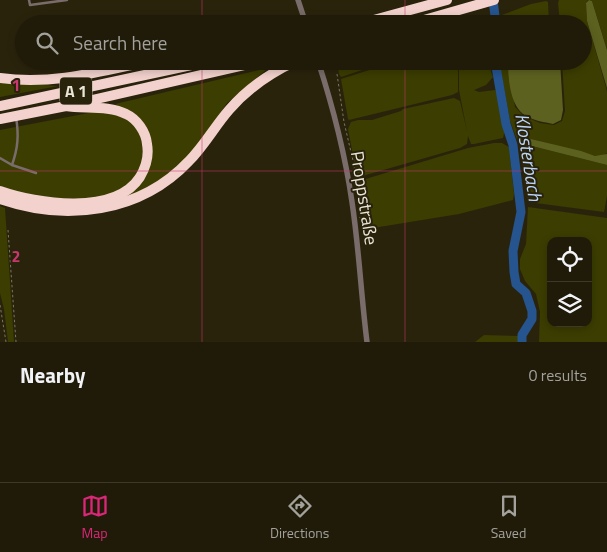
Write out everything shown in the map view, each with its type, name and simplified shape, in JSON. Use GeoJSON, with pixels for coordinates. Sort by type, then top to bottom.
{"type":"FeatureCollection","features":[{"type":"Feature","properties":{"kind":"highway"},"geometry":{"type":"LineString","coordinates":[[392,15],[447,0]]}},
{"type":"Feature","properties":{"kind":"highway"},"geometry":{"type":"LineString","coordinates":[[442,15],[491,1]]}},
{"type":"Feature","properties":{"kind":"highway"},"geometry":{"type":"LineString","coordinates":[[0,78],[21,81],[52,80],[104,70]]}},
{"type":"Feature","properties":{"kind":"highway","name":"A 1"},"geometry":{"type":"LineString","coordinates":[[0,106],[168,70]]}},
{"type":"Feature","properties":{"kind":"highway","name":"A 1"},"geometry":{"type":"LineString","coordinates":[[0,119],[223,70]]}},
{"type":"Feature","properties":{"kind":"highway"},"geometry":{"type":"LineString","coordinates":[[0,199],[28,207],[61,212],[97,210],[135,200],[174,176],[203,145],[228,110],[262,80],[280,70]]}},
{"type":"Feature","properties":{"kind":"highway"},"geometry":{"type":"LineString","coordinates":[[0,190],[30,200],[80,203],[112,197],[127,190],[136,182],[143,172],[148,150],[147,140],[135,120],[126,113],[115,110],[66,106]]}},
{"type":"Feature","properties":{"kind":"street"},"geometry":{"type":"LineString","coordinates":[[298,0],[303,15]]}},
{"type":"Feature","properties":{"kind":"street","name":"Proppstraße"},"geometry":{"type":"LineString","coordinates":[[321,70],[349,180],[356,229],[367,342]]}},
{"type":"Feature","properties":{"kind":"lane"},"geometry":{"type":"LineString","coordinates":[[29,0],[30,5],[67,0]]}},
{"type":"Feature","properties":{"kind":"lane"},"geometry":{"type":"LineString","coordinates":[[12,165],[19,140],[16,116]]}},
{"type":"Feature","properties":{"kind":"lane"},"geometry":{"type":"LineString","coordinates":[[0,158],[12,165],[36,173]]}},
{"type":"Feature","properties":{"kind":"path"},"geometry":{"type":"LineString","coordinates":[[337,74],[344,122],[354,165],[360,220]]}},
{"type":"Feature","properties":{"kind":"path"},"geometry":{"type":"LineString","coordinates":[[8,230],[16,342]]}},
{"type":"Feature","properties":{"kind":"path"},"geometry":{"type":"LineString","coordinates":[[0,305],[6,342]]}},
{"type":"Feature","properties":{"kind":"shaded area"},"geometry":{"type":"Polygon","coordinates":[[[559,0],[588,0],[586,3],[587,15],[559,15],[559,0]]]}},
{"type":"Feature","properties":{"kind":"shaded area"},"geometry":{"type":"Polygon","coordinates":[[[590,0],[607,0],[607,49],[592,1],[590,0]]]}},
{"type":"Feature","properties":{"kind":"shaded area"},"geometry":{"type":"Polygon","coordinates":[[[548,2],[549,15],[502,15],[531,4],[548,2]]]}},
{"type":"Feature","properties":{"kind":"shaded area"},"geometry":{"type":"Polygon","coordinates":[[[592,38],[607,91],[607,153],[603,156],[595,156],[531,139],[527,141],[528,145],[607,165],[607,196],[604,212],[528,202],[519,145],[510,121],[501,70],[509,70],[515,107],[524,116],[540,123],[554,125],[562,121],[565,111],[563,70],[592,70],[592,38]]]}},
{"type":"Feature","properties":{"kind":"shaded area"},"geometry":{"type":"Polygon","coordinates":[[[266,70],[227,103],[203,138],[181,164],[156,184],[117,201],[148,170],[136,115],[115,104],[266,70]]]}},
{"type":"Feature","properties":{"kind":"shaded area"},"geometry":{"type":"Polygon","coordinates":[[[338,70],[362,70],[341,77],[338,70]]]}},
{"type":"Feature","properties":{"kind":"shaded area"},"geometry":{"type":"Polygon","coordinates":[[[370,70],[458,70],[458,92],[349,120],[341,79],[370,70]]]}},
{"type":"Feature","properties":{"kind":"shaded area"},"geometry":{"type":"Polygon","coordinates":[[[459,70],[491,70],[493,77],[486,85],[474,90],[479,92],[495,90],[498,94],[504,121],[503,138],[471,144],[468,136],[467,144],[460,148],[357,176],[348,129],[351,122],[372,120],[403,109],[454,98],[460,101],[467,131],[459,90],[459,70]]]}},
{"type":"Feature","properties":{"kind":"shaded area"},"geometry":{"type":"Polygon","coordinates":[[[0,82],[58,86],[0,97],[0,82]]]}},
{"type":"Feature","properties":{"kind":"shaded area"},"geometry":{"type":"Polygon","coordinates":[[[99,111],[113,112],[129,119],[141,132],[145,153],[141,168],[128,185],[106,196],[80,199],[29,197],[0,186],[0,130],[99,111]]]}},
{"type":"Feature","properties":{"kind":"shaded area"},"geometry":{"type":"Polygon","coordinates":[[[502,143],[509,147],[513,200],[459,214],[367,229],[365,226],[359,181],[468,148],[502,143]]]}},
{"type":"Feature","properties":{"kind":"shaded area"},"geometry":{"type":"Polygon","coordinates":[[[0,206],[5,208],[14,342],[8,342],[0,293],[0,206]]]}},
{"type":"Feature","properties":{"kind":"shaded area"},"geometry":{"type":"Polygon","coordinates":[[[528,207],[607,218],[607,342],[539,342],[540,312],[536,294],[525,281],[520,269],[520,259],[526,244],[528,207]]]}},
{"type":"Feature","properties":{"kind":"shaded area"},"geometry":{"type":"Polygon","coordinates":[[[484,335],[519,336],[520,342],[475,342],[484,335]]]}},
{"type":"Feature","properties":{"kind":"green space"},"geometry":{"type":"Polygon","coordinates":[[[589,0],[592,1],[607,50],[607,88],[592,38],[592,15],[587,15],[586,3],[589,0]]]}},
{"type":"Feature","properties":{"kind":"green space"},"geometry":{"type":"Polygon","coordinates":[[[509,70],[561,70],[563,110],[561,120],[553,124],[533,119],[521,112],[513,99],[509,70]]]}},
{"type":"Feature","properties":{"kind":"green space"},"geometry":{"type":"Polygon","coordinates":[[[531,139],[595,156],[607,154],[607,165],[528,145],[527,141],[531,139]]]}},
{"type":"Feature","properties":{"kind":"waterway","name":"Klosterbach"},"geometry":{"type":"LineString","coordinates":[[493,0],[495,15]]}},
{"type":"Feature","properties":{"kind":"waterway","name":"Klosterbach"},"geometry":{"type":"LineString","coordinates":[[497,70],[506,124],[513,145],[521,212],[513,251],[514,272],[516,284],[526,293],[532,311],[532,319],[522,335],[522,342]]}}]}
